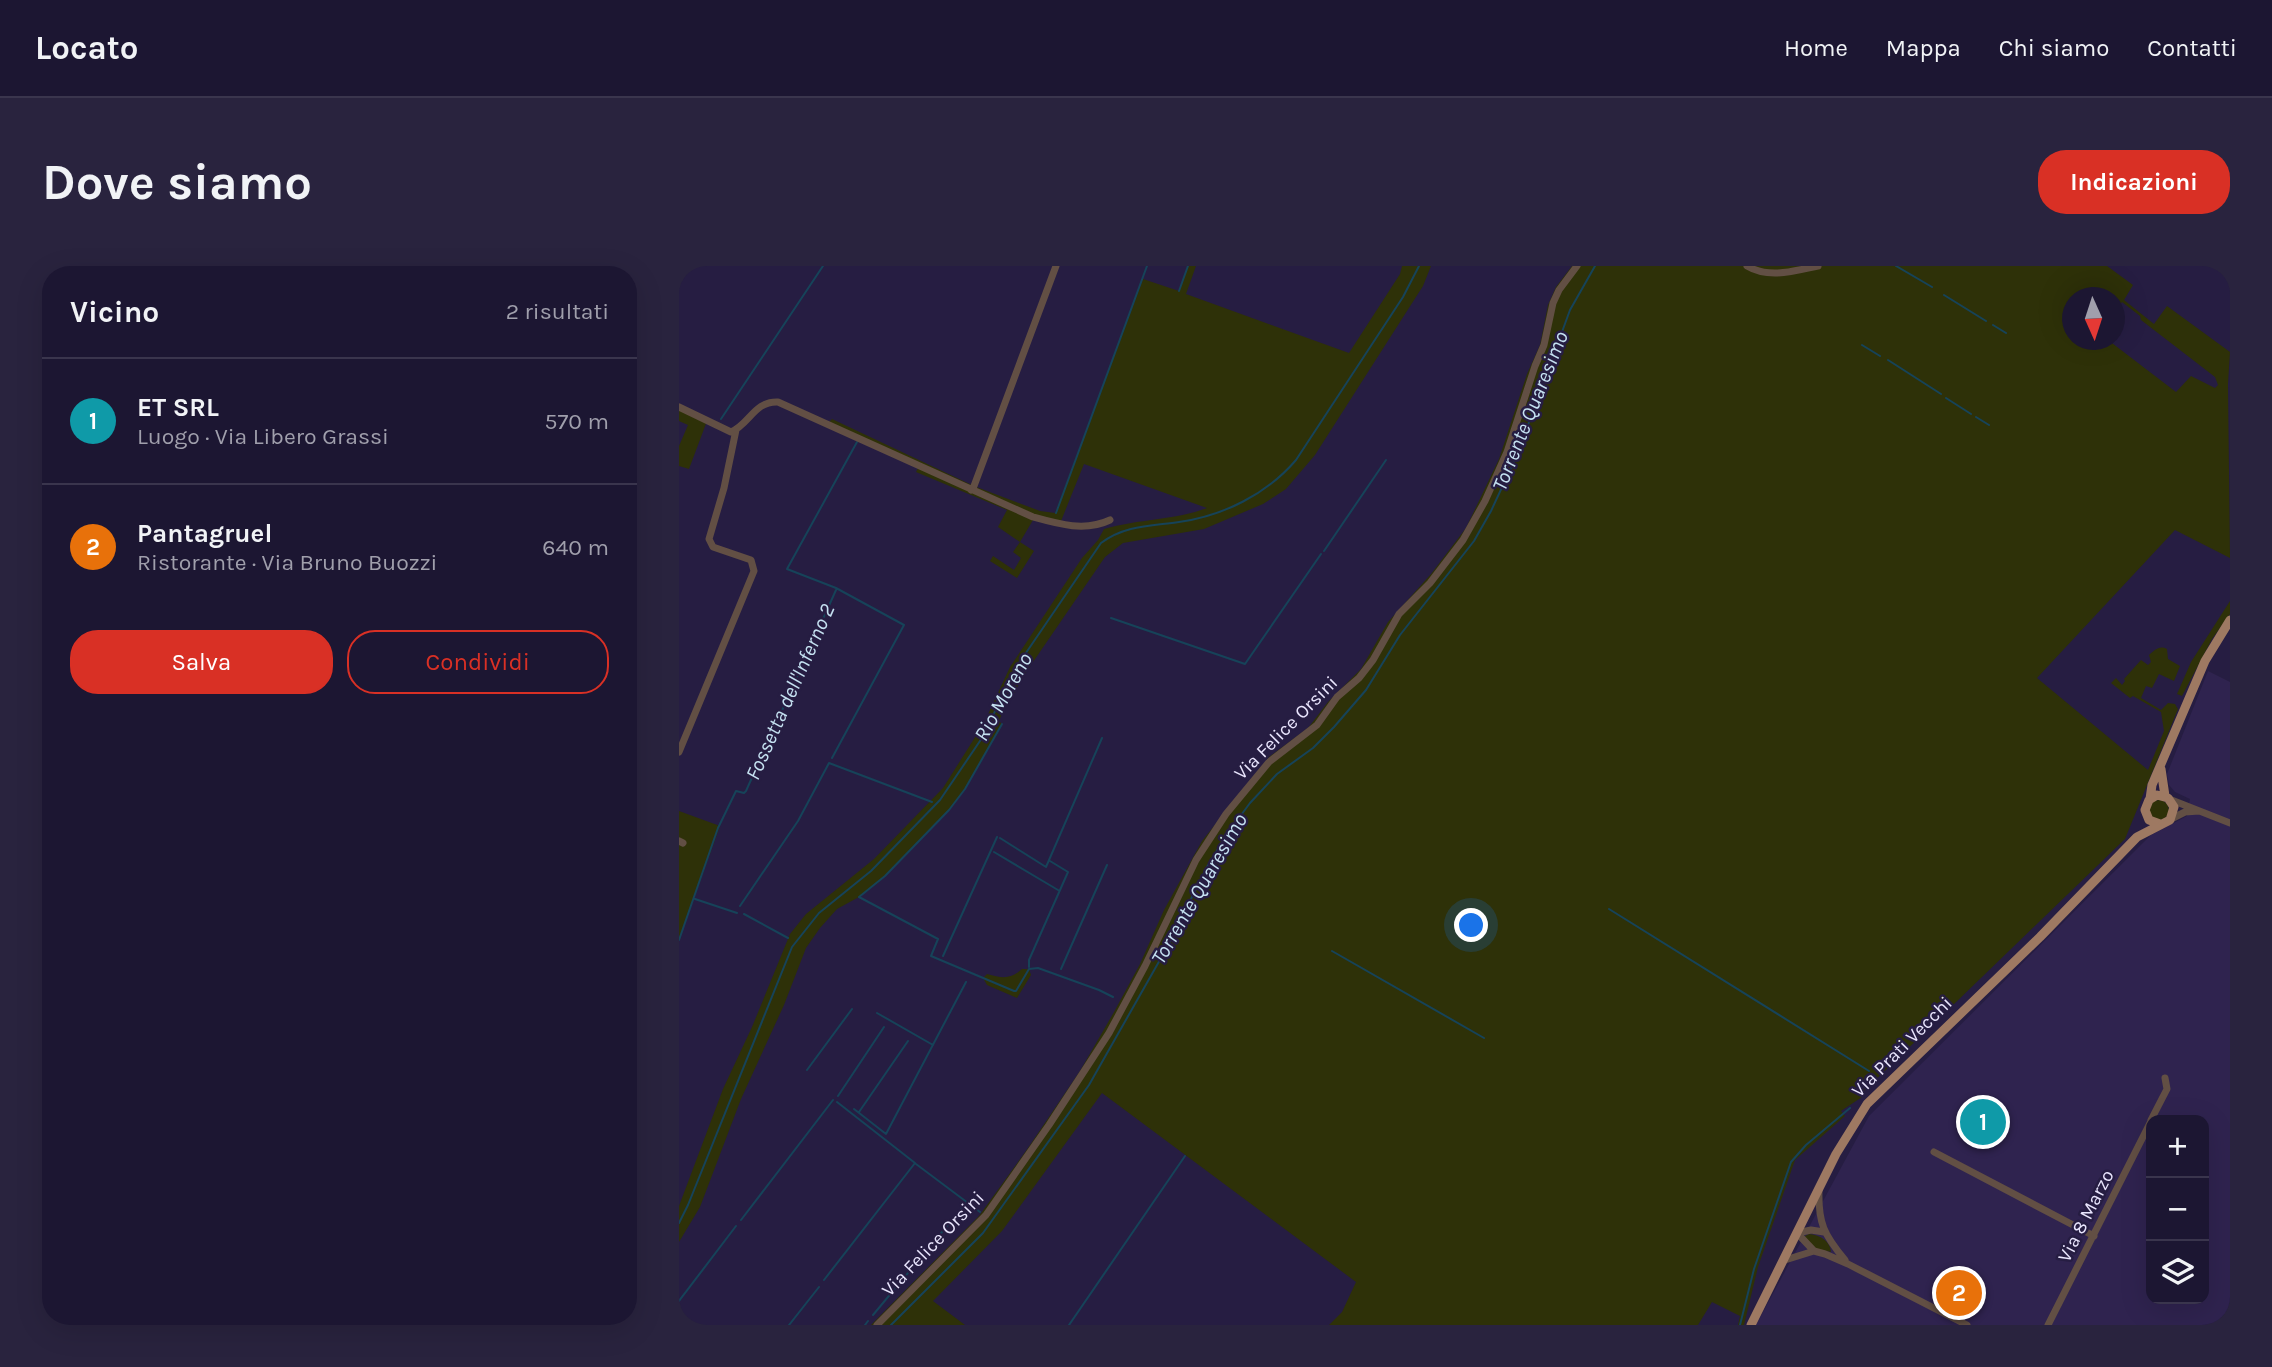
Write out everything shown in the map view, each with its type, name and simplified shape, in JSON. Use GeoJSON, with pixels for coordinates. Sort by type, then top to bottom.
{"type":"FeatureCollection","features":[{"type":"Feature","properties":{"kind":"main road","name":"Via Prati Vecchi"},"geometry":{"type":"LineString","coordinates":[[2137,837],[2146,814],[2146,803],[2150,799],[2152,785],[2205,661],[2230,620]]}},
{"type":"Feature","properties":{"kind":"main road"},"geometry":{"type":"LineString","coordinates":[[2161,768],[2167,797],[2174,807],[2171,818]]}},
{"type":"Feature","properties":{"kind":"main road"},"geometry":{"type":"LineString","coordinates":[[2150,799],[2158,795],[2167,797]]}},
{"type":"Feature","properties":{"kind":"main road"},"geometry":{"type":"LineString","coordinates":[[2146,814],[2153,823],[2160,824]]}},
{"type":"Feature","properties":{"kind":"main road","name":"Via Prati Vecchi"},"geometry":{"type":"LineString","coordinates":[[1751,1325],[1842,1141],[1867,1104],[2100,878],[2137,837],[2171,818]]}},
{"type":"Feature","properties":{"kind":"street"},"geometry":{"type":"LineString","coordinates":[[971,490],[1056,266]]}},
{"type":"Feature","properties":{"kind":"street","name":"Via Felice Orsini"},"geometry":{"type":"LineString","coordinates":[[877,1325],[986,1215],[1021,1166],[1109,1033],[1196,860],[1226,814],[1269,762],[1317,725],[1337,697],[1359,678],[1373,660],[1399,614],[1430,583],[1463,540],[1485,501],[1507,452],[1544,345],[1553,303],[1577,266]]}},
{"type":"Feature","properties":{"kind":"street"},"geometry":{"type":"LineString","coordinates":[[1747,266],[1772,274],[1818,266]]}},
{"type":"Feature","properties":{"kind":"street"},"geometry":{"type":"LineString","coordinates":[[679,752],[754,571],[751,560],[713,547],[709,539],[724,488],[736,430],[768,402],[778,402],[1033,517],[1056,523],[1094,526],[1110,520]]}},
{"type":"Feature","properties":{"kind":"street"},"geometry":{"type":"LineString","coordinates":[[679,407],[725,431],[736,430]]}},
{"type":"Feature","properties":{"kind":"street"},"geometry":{"type":"LineString","coordinates":[[2167,797],[2230,823]]}},
{"type":"Feature","properties":{"kind":"street"},"geometry":{"type":"LineString","coordinates":[[2171,818],[2185,812],[2203,811]]}},
{"type":"Feature","properties":{"kind":"street","name":"Via 8 Marzo"},"geometry":{"type":"LineString","coordinates":[[2154,1115],[2167,1089],[2165,1078]]}},
{"type":"Feature","properties":{"kind":"street","name":"Via 8 Marzo"},"geometry":{"type":"LineString","coordinates":[[2047,1325],[2146,1130]]}},
{"type":"Feature","properties":{"kind":"street"},"geometry":{"type":"LineString","coordinates":[[1934,1152],[2094,1236]]}},
{"type":"Feature","properties":{"kind":"street"},"geometry":{"type":"LineString","coordinates":[[1819,1189],[1818,1210],[1824,1233],[1848,1264]]}},
{"type":"Feature","properties":{"kind":"street"},"geometry":{"type":"LineString","coordinates":[[1797,1233],[1811,1230],[1824,1233]]}},
{"type":"Feature","properties":{"kind":"street"},"geometry":{"type":"LineString","coordinates":[[1797,1233],[1814,1251],[1848,1264],[1967,1325]]}},
{"type":"Feature","properties":{"kind":"street"},"geometry":{"type":"LineString","coordinates":[[1785,1260],[1814,1251]]}},
{"type":"Feature","properties":{"kind":"shaded area"},"geometry":{"type":"Polygon","coordinates":[[[2208,671],[2230,682],[2230,1325],[1756,1325],[1869,1116],[2151,835],[2187,816],[2190,799],[2175,792],[2169,785],[2167,774],[2208,671]]]}},
{"type":"Feature","properties":{"kind":"green space"},"geometry":{"type":"Polygon","coordinates":[[[1188,266],[1196,266],[1186,294],[1349,353],[1400,274],[1402,266],[1431,266],[1423,286],[1315,455],[1286,489],[1263,504],[1204,529],[1123,543],[1105,557],[1020,681],[1015,693],[1011,692],[999,721],[1002,724],[953,806],[878,883],[837,909],[806,948],[784,1005],[741,1099],[700,1207],[679,1242],[679,1206],[723,1089],[790,934],[806,914],[874,859],[943,788],[984,723],[1010,667],[1104,529],[1207,508],[1084,464],[1059,526],[1033,520],[1020,542],[998,527],[1007,510],[916,472],[919,466],[827,424],[832,419],[974,486],[1040,511],[1055,513],[1143,279],[1179,291],[1188,266]]]}},
{"type":"Feature","properties":{"kind":"green space"},"geometry":{"type":"Polygon","coordinates":[[[1572,266],[2107,266],[2133,285],[2125,298],[2125,287],[2062,287],[2062,350],[2121,350],[2176,392],[2191,376],[2215,388],[2218,385],[2215,377],[2141,320],[2140,316],[2125,304],[2125,301],[2154,324],[2167,306],[2230,352],[2230,558],[2175,530],[2037,678],[2148,770],[2164,731],[2161,712],[2133,696],[2130,698],[2111,683],[2116,678],[2122,685],[2141,660],[2148,665],[2151,662],[2149,655],[2159,648],[2167,649],[2168,659],[2180,666],[2174,681],[2159,674],[2152,688],[2146,686],[2141,698],[2161,710],[2168,703],[2175,704],[2178,709],[2125,839],[1865,1090],[1865,1095],[1841,1111],[1845,1116],[1795,1160],[1758,1267],[1744,1325],[1738,1325],[1740,1316],[1712,1302],[1698,1325],[1329,1325],[1342,1312],[1356,1282],[1102,1093],[1002,1231],[933,1301],[965,1325],[871,1325],[979,1216],[1028,1148],[1080,1071],[1114,1012],[1140,964],[1164,910],[1202,841],[1269,757],[1308,728],[1328,702],[1361,669],[1388,622],[1431,574],[1466,528],[1499,459],[1527,374],[1540,345],[1548,305],[1556,287],[1572,266]]]}},
{"type":"Feature","properties":{"kind":"green space"},"geometry":{"type":"Polygon","coordinates":[[[679,407],[707,421],[689,469],[679,466],[679,446],[688,425],[679,421],[679,407]]]}},
{"type":"Feature","properties":{"kind":"green space"},"geometry":{"type":"Polygon","coordinates":[[[1020,542],[1034,551],[1017,578],[990,561],[993,556],[1014,570],[1021,558],[1013,552],[1020,542]]]}},
{"type":"Feature","properties":{"kind":"green space"},"geometry":{"type":"Polygon","coordinates":[[[2230,601],[2230,614],[2212,639],[2182,696],[2177,694],[2191,662],[2230,601]]]}},
{"type":"Feature","properties":{"kind":"green space"},"geometry":{"type":"Polygon","coordinates":[[[2159,800],[2166,803],[2169,810],[2166,817],[2159,820],[2152,817],[2149,810],[2152,803],[2159,800]]]}},
{"type":"Feature","properties":{"kind":"green space"},"geometry":{"type":"Polygon","coordinates":[[[679,811],[720,826],[679,940],[679,811]]]}},
{"type":"Feature","properties":{"kind":"green space"},"geometry":{"type":"Polygon","coordinates":[[[1022,969],[1029,969],[1031,975],[1017,998],[987,985],[983,978],[987,974],[1010,976],[1022,969]]]}},
{"type":"Feature","properties":{"kind":"green space"},"geometry":{"type":"Polygon","coordinates":[[[1809,1234],[1823,1239],[1829,1244],[1831,1252],[1815,1249],[1803,1237],[1809,1234]]]}},
{"type":"Feature","properties":{"kind":"waterway"},"geometry":{"type":"LineString","coordinates":[[721,419],[823,266]]}},
{"type":"Feature","properties":{"kind":"waterway"},"geometry":{"type":"LineString","coordinates":[[1056,513],[1147,266]]}},
{"type":"Feature","properties":{"kind":"waterway"},"geometry":{"type":"LineString","coordinates":[[1179,291],[1188,266]]}},
{"type":"Feature","properties":{"kind":"waterway","name":"Rio Moreno"},"geometry":{"type":"LineString","coordinates":[[679,1223],[792,947],[819,913],[871,871],[940,800],[982,738],[1017,666],[1101,543],[1129,530],[1212,515],[1243,502],[1272,483],[1296,460],[1403,297],[1419,266]]}},
{"type":"Feature","properties":{"kind":"waterway","name":"Torrente Quaresimo"},"geometry":{"type":"LineString","coordinates":[[891,1325],[983,1233],[1089,1085],[1165,951],[1207,867],[1250,803],[1277,774],[1313,748],[1366,690],[1400,635],[1474,541],[1517,455],[1570,310],[1595,266]]}},
{"type":"Feature","properties":{"kind":"waterway"},"geometry":{"type":"LineString","coordinates":[[1896,266],[1932,287]]}},
{"type":"Feature","properties":{"kind":"waterway"},"geometry":{"type":"LineString","coordinates":[[1944,295],[1986,321]]}},
{"type":"Feature","properties":{"kind":"waterway"},"geometry":{"type":"LineString","coordinates":[[1993,325],[2006,333]]}},
{"type":"Feature","properties":{"kind":"waterway"},"geometry":{"type":"LineString","coordinates":[[1862,345],[1880,356]]}},
{"type":"Feature","properties":{"kind":"waterway"},"geometry":{"type":"LineString","coordinates":[[1888,360],[1941,394]]}},
{"type":"Feature","properties":{"kind":"waterway"},"geometry":{"type":"LineString","coordinates":[[1946,398],[1971,414]]}},
{"type":"Feature","properties":{"kind":"waterway"},"geometry":{"type":"LineString","coordinates":[[1976,417],[1989,425]]}},
{"type":"Feature","properties":{"kind":"waterway"},"geometry":{"type":"LineString","coordinates":[[832,758],[904,625],[836,588],[787,569],[857,442]]}},
{"type":"Feature","properties":{"kind":"waterway"},"geometry":{"type":"LineString","coordinates":[[1324,551],[1386,460]]}},
{"type":"Feature","properties":{"kind":"waterway"},"geometry":{"type":"LineString","coordinates":[[1111,618],[1245,664],[1321,554]]}},
{"type":"Feature","properties":{"kind":"waterway","name":"Fossetta dell'Inferno 2"},"geometry":{"type":"LineString","coordinates":[[679,940],[718,828],[736,791],[746,791],[836,590]]}},
{"type":"Feature","properties":{"kind":"waterway"},"geometry":{"type":"LineString","coordinates":[[1002,724],[965,789],[949,810],[885,876],[859,897],[938,939],[931,956],[1014,991],[1029,969],[1038,968],[1113,997]]}},
{"type":"Feature","properties":{"kind":"waterway"},"geometry":{"type":"LineString","coordinates":[[1000,838],[1046,867],[1102,738]]}},
{"type":"Feature","properties":{"kind":"waterway"},"geometry":{"type":"LineString","coordinates":[[740,906],[798,821],[829,763],[932,802]]}},
{"type":"Feature","properties":{"kind":"waterway"},"geometry":{"type":"LineString","coordinates":[[943,956],[997,837]]}},
{"type":"Feature","properties":{"kind":"waterway"},"geometry":{"type":"LineString","coordinates":[[994,852],[1058,890]]}},
{"type":"Feature","properties":{"kind":"waterway"},"geometry":{"type":"LineString","coordinates":[[1029,967],[1029,960],[1068,872],[1050,861]]}},
{"type":"Feature","properties":{"kind":"waterway"},"geometry":{"type":"LineString","coordinates":[[1061,969],[1107,865]]}},
{"type":"Feature","properties":{"kind":"waterway"},"geometry":{"type":"LineString","coordinates":[[695,899],[737,913]]}},
{"type":"Feature","properties":{"kind":"waterway"},"geometry":{"type":"LineString","coordinates":[[1609,909],[1869,1071]]}},
{"type":"Feature","properties":{"kind":"waterway"},"geometry":{"type":"LineString","coordinates":[[744,914],[788,938]]}},
{"type":"Feature","properties":{"kind":"waterway"},"geometry":{"type":"LineString","coordinates":[[1332,951],[1484,1038]]}},
{"type":"Feature","properties":{"kind":"waterway"},"geometry":{"type":"LineString","coordinates":[[854,1109],[886,1134],[966,982]]}},
{"type":"Feature","properties":{"kind":"waterway"},"geometry":{"type":"LineString","coordinates":[[807,1070],[852,1009]]}},
{"type":"Feature","properties":{"kind":"waterway"},"geometry":{"type":"LineString","coordinates":[[877,1013],[933,1045]]}},
{"type":"Feature","properties":{"kind":"waterway"},"geometry":{"type":"LineString","coordinates":[[838,1096],[884,1027]]}},
{"type":"Feature","properties":{"kind":"waterway"},"geometry":{"type":"LineString","coordinates":[[859,1112],[908,1041]]}},
{"type":"Feature","properties":{"kind":"waterway"},"geometry":{"type":"LineString","coordinates":[[741,1220],[833,1100]]}},
{"type":"Feature","properties":{"kind":"waterway"},"geometry":{"type":"LineString","coordinates":[[824,1280],[915,1163],[837,1102]]}},
{"type":"Feature","properties":{"kind":"waterway"},"geometry":{"type":"LineString","coordinates":[[1740,1325],[1754,1269],[1791,1162],[1806,1145],[1850,1108]]}},
{"type":"Feature","properties":{"kind":"waterway"},"geometry":{"type":"LineString","coordinates":[[1069,1325],[1185,1156]]}},
{"type":"Feature","properties":{"kind":"waterway"},"geometry":{"type":"LineString","coordinates":[[916,1164],[980,1212]]}},
{"type":"Feature","properties":{"kind":"waterway"},"geometry":{"type":"LineString","coordinates":[[873,1315],[967,1202]]}},
{"type":"Feature","properties":{"kind":"waterway"},"geometry":{"type":"LineString","coordinates":[[679,1301],[736,1226]]}},
{"type":"Feature","properties":{"kind":"waterway"},"geometry":{"type":"LineString","coordinates":[[789,1325],[819,1287]]}},
{"type":"Feature","properties":{"kind":"waterway"},"geometry":{"type":"LineString","coordinates":[[865,1325],[868,1321]]}},
{"type":"Feature","properties":{"kind":"place","name":"ET SRL"},"geometry":{"type":"Point","coordinates":[1983,1122]}},
{"type":"Feature","properties":{"kind":"place","name":"Pantagruel"},"geometry":{"type":"Point","coordinates":[1959,1293]}}]}
